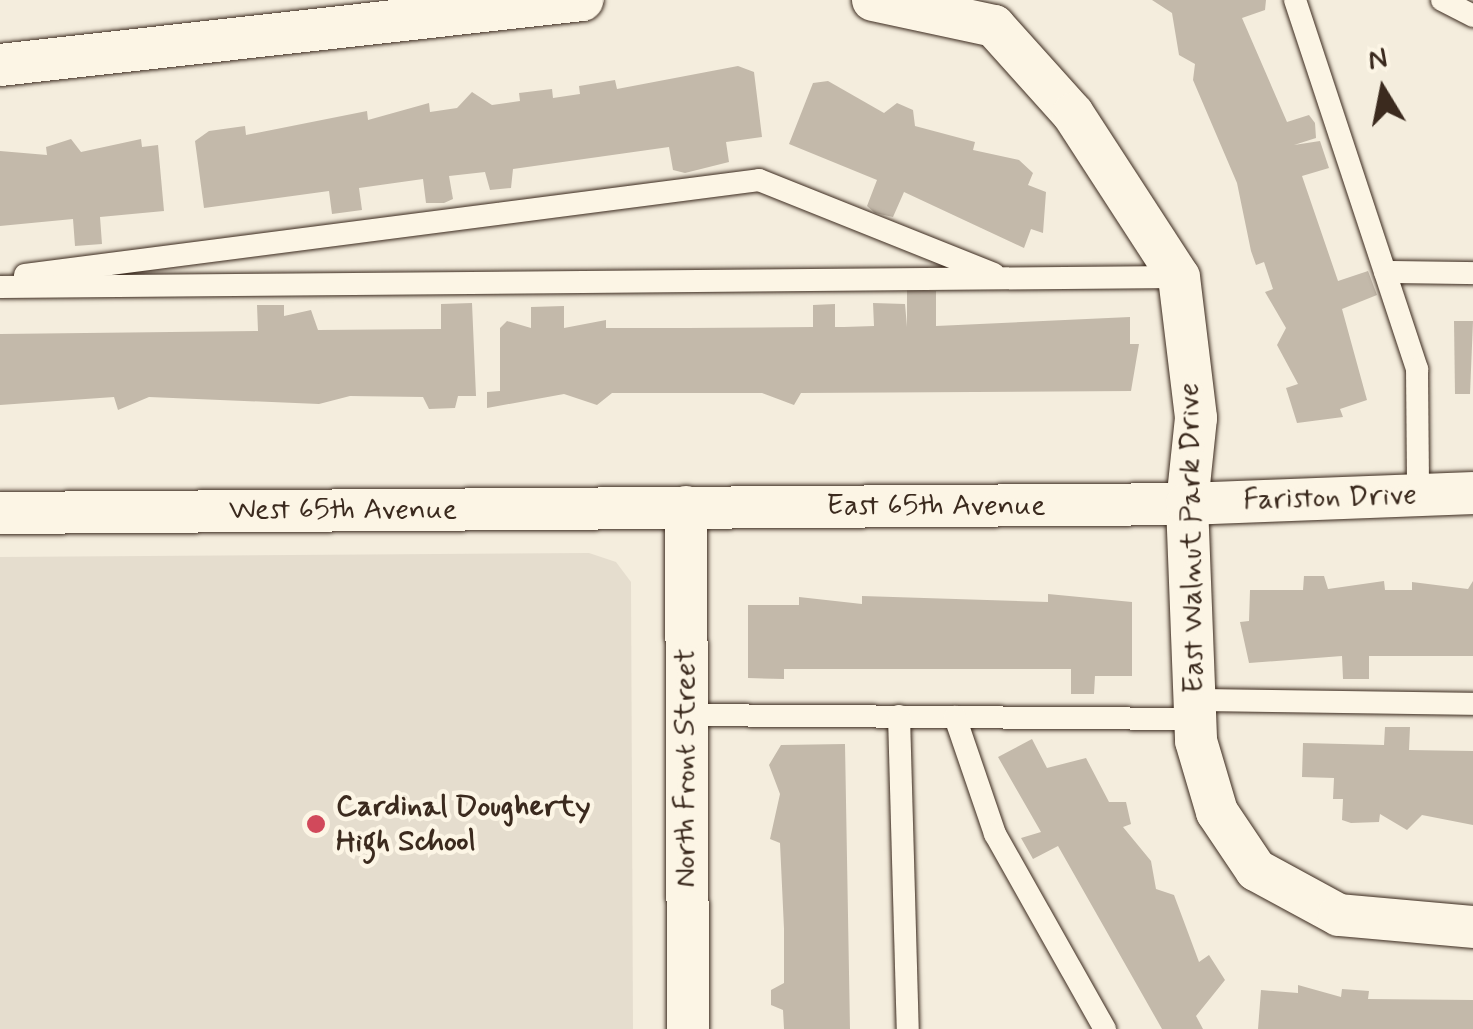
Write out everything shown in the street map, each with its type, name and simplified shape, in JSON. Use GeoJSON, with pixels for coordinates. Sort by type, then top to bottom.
{"type":"FeatureCollection","features":[{"type":"Feature","properties":{"kind":"street"},"geometry":{"type":"LineString","coordinates":[[0,65],[582,0]]}},
{"type":"Feature","properties":{"kind":"street"},"geometry":{"type":"LineString","coordinates":[[873,0],[1002,13]]}},
{"type":"Feature","properties":{"kind":"street","name":"East Walnut Park Drive"},"geometry":{"type":"LineString","coordinates":[[1002,13],[1152,223],[1179,278],[1196,418],[1186,504],[1195,709],[1217,812],[1256,870],[1339,915],[1473,926]]}},
{"type":"Feature","properties":{"kind":"street","name":"Fariston Drive"},"geometry":{"type":"LineString","coordinates":[[1186,504],[1473,493]]}},
{"type":"Feature","properties":{"kind":"street","name":"East 65th Avenue"},"geometry":{"type":"LineString","coordinates":[[686,507],[1186,504]]}},
{"type":"Feature","properties":{"kind":"street","name":"West 65th Avenue"},"geometry":{"type":"LineString","coordinates":[[0,512],[686,507]]}},
{"type":"Feature","properties":{"kind":"street","name":"North Front Street"},"geometry":{"type":"LineString","coordinates":[[686,507],[688,1029]]}},
{"type":"Feature","properties":{"kind":"lane"},"geometry":{"type":"LineString","coordinates":[[1294,0],[1417,368],[1418,494]]}},
{"type":"Feature","properties":{"kind":"lane"},"geometry":{"type":"LineString","coordinates":[[1442,0],[1473,16]]}},
{"type":"Feature","properties":{"kind":"lane"},"geometry":{"type":"LineString","coordinates":[[0,278],[759,180],[1006,280]]}},
{"type":"Feature","properties":{"kind":"lane"},"geometry":{"type":"LineString","coordinates":[[1385,272],[1473,273]]}},
{"type":"Feature","properties":{"kind":"lane"},"geometry":{"type":"LineString","coordinates":[[0,286],[1179,278]]}},
{"type":"Feature","properties":{"kind":"lane"},"geometry":{"type":"LineString","coordinates":[[684,715],[955,716],[1473,704]]}},
{"type":"Feature","properties":{"kind":"lane"},"geometry":{"type":"LineString","coordinates":[[899,716],[908,1029]]}},
{"type":"Feature","properties":{"kind":"lane"},"geometry":{"type":"LineString","coordinates":[[955,716],[995,834],[1105,1029]]}},
{"type":"Feature","properties":{"kind":"shaded area","name":"Cardinal Dougherty High School"},"geometry":{"type":"Polygon","coordinates":[[[589,553],[616,562],[631,582],[633,1029],[0,1029],[0,557],[589,553]]]}},
{"type":"Feature","properties":{"kind":"building"},"geometry":{"type":"Polygon","coordinates":[[[1152,0],[1266,0],[1265,10],[1242,18],[1287,122],[1309,115],[1315,123],[1316,138],[1294,145],[1320,141],[1329,168],[1302,176],[1338,281],[1368,271],[1377,295],[1342,309],[1367,400],[1340,409],[1343,417],[1297,423],[1286,388],[1298,384],[1277,345],[1286,328],[1265,292],[1273,289],[1264,262],[1256,265],[1251,251],[1237,183],[1193,80],[1195,64],[1179,55],[1172,13],[1152,0]]]}},
{"type":"Feature","properties":{"kind":"building"},"geometry":{"type":"Polygon","coordinates":[[[738,66],[754,72],[762,137],[726,142],[729,162],[685,173],[673,170],[669,147],[513,169],[511,188],[490,190],[485,172],[449,176],[453,199],[444,203],[426,203],[423,179],[359,188],[362,210],[332,214],[329,191],[204,208],[195,141],[209,131],[245,126],[246,135],[367,111],[368,120],[429,103],[430,112],[457,108],[472,92],[492,105],[520,101],[519,93],[552,89],[553,98],[580,94],[579,86],[615,80],[617,89],[738,66]]]}},
{"type":"Feature","properties":{"kind":"building"},"geometry":{"type":"Polygon","coordinates":[[[828,81],[884,113],[897,103],[913,110],[915,126],[975,142],[973,150],[1019,160],[1033,173],[1028,185],[1046,192],[1043,233],[1031,229],[1024,248],[904,192],[893,217],[875,213],[867,206],[877,180],[789,144],[813,83],[828,81]]]}},
{"type":"Feature","properties":{"kind":"building"},"geometry":{"type":"Polygon","coordinates":[[[71,139],[81,152],[141,139],[142,147],[158,145],[164,211],[100,217],[102,244],[75,246],[73,219],[0,226],[0,151],[47,155],[46,147],[71,139]]]}},
{"type":"Feature","properties":{"kind":"building"},"geometry":{"type":"Polygon","coordinates":[[[907,290],[936,291],[936,326],[1130,317],[1130,344],[1139,344],[1131,391],[801,393],[794,405],[762,393],[612,393],[597,405],[564,394],[487,408],[487,392],[500,391],[500,328],[507,321],[531,328],[531,307],[564,306],[564,328],[606,320],[606,328],[813,327],[813,305],[835,304],[835,327],[844,327],[874,326],[873,303],[905,304],[907,327],[907,290]]]}},
{"type":"Feature","properties":{"kind":"building"},"geometry":{"type":"Polygon","coordinates":[[[472,303],[476,396],[458,396],[455,408],[429,409],[423,397],[350,396],[319,404],[149,397],[118,410],[114,397],[0,405],[0,334],[258,331],[257,305],[284,305],[284,316],[311,310],[318,330],[441,329],[441,304],[472,303]]]}},
{"type":"Feature","properties":{"kind":"building"},"geometry":{"type":"Polygon","coordinates":[[[1454,321],[1473,321],[1470,394],[1455,394],[1454,321]]]}},
{"type":"Feature","properties":{"kind":"building"},"geometry":{"type":"Polygon","coordinates":[[[1304,576],[1324,576],[1328,589],[1384,581],[1385,590],[1412,590],[1412,582],[1468,589],[1473,581],[1473,656],[1369,656],[1369,679],[1343,679],[1342,656],[1249,663],[1240,622],[1249,621],[1250,590],[1303,590],[1304,576]]]}},
{"type":"Feature","properties":{"kind":"building"},"geometry":{"type":"Polygon","coordinates":[[[1048,594],[1132,602],[1132,676],[1095,676],[1094,694],[1071,694],[1071,669],[784,669],[784,679],[748,678],[748,605],[799,605],[799,597],[862,604],[862,596],[1048,602],[1048,594]]]}},
{"type":"Feature","properties":{"kind":"building"},"geometry":{"type":"Polygon","coordinates":[[[1385,727],[1410,727],[1409,750],[1473,751],[1473,825],[1422,815],[1407,830],[1380,814],[1379,822],[1351,823],[1342,820],[1343,799],[1333,799],[1334,778],[1302,777],[1303,743],[1384,745],[1385,727]]]}},
{"type":"Feature","properties":{"kind":"building"},"geometry":{"type":"Polygon","coordinates":[[[1032,739],[1047,768],[1086,758],[1109,802],[1126,802],[1131,824],[1123,827],[1151,861],[1156,889],[1174,895],[1199,962],[1209,955],[1225,980],[1196,1016],[1203,1029],[1162,1029],[1058,846],[1033,859],[1021,838],[1041,832],[998,757],[1032,739]]]}},
{"type":"Feature","properties":{"kind":"building"},"geometry":{"type":"Polygon","coordinates":[[[845,744],[850,1029],[784,1029],[783,1010],[771,1005],[771,990],[784,983],[784,929],[780,843],[770,839],[780,794],[769,765],[781,745],[845,744]]]}},
{"type":"Feature","properties":{"kind":"building"},"geometry":{"type":"Polygon","coordinates":[[[1298,985],[1341,997],[1342,989],[1369,991],[1368,999],[1473,1000],[1473,1029],[1258,1029],[1261,990],[1298,993],[1298,985]]]}},
{"type":"Feature","properties":{"kind":"place","name":"Cardinal Dougherty High School"},"geometry":{"type":"Point","coordinates":[316,824]}}]}
